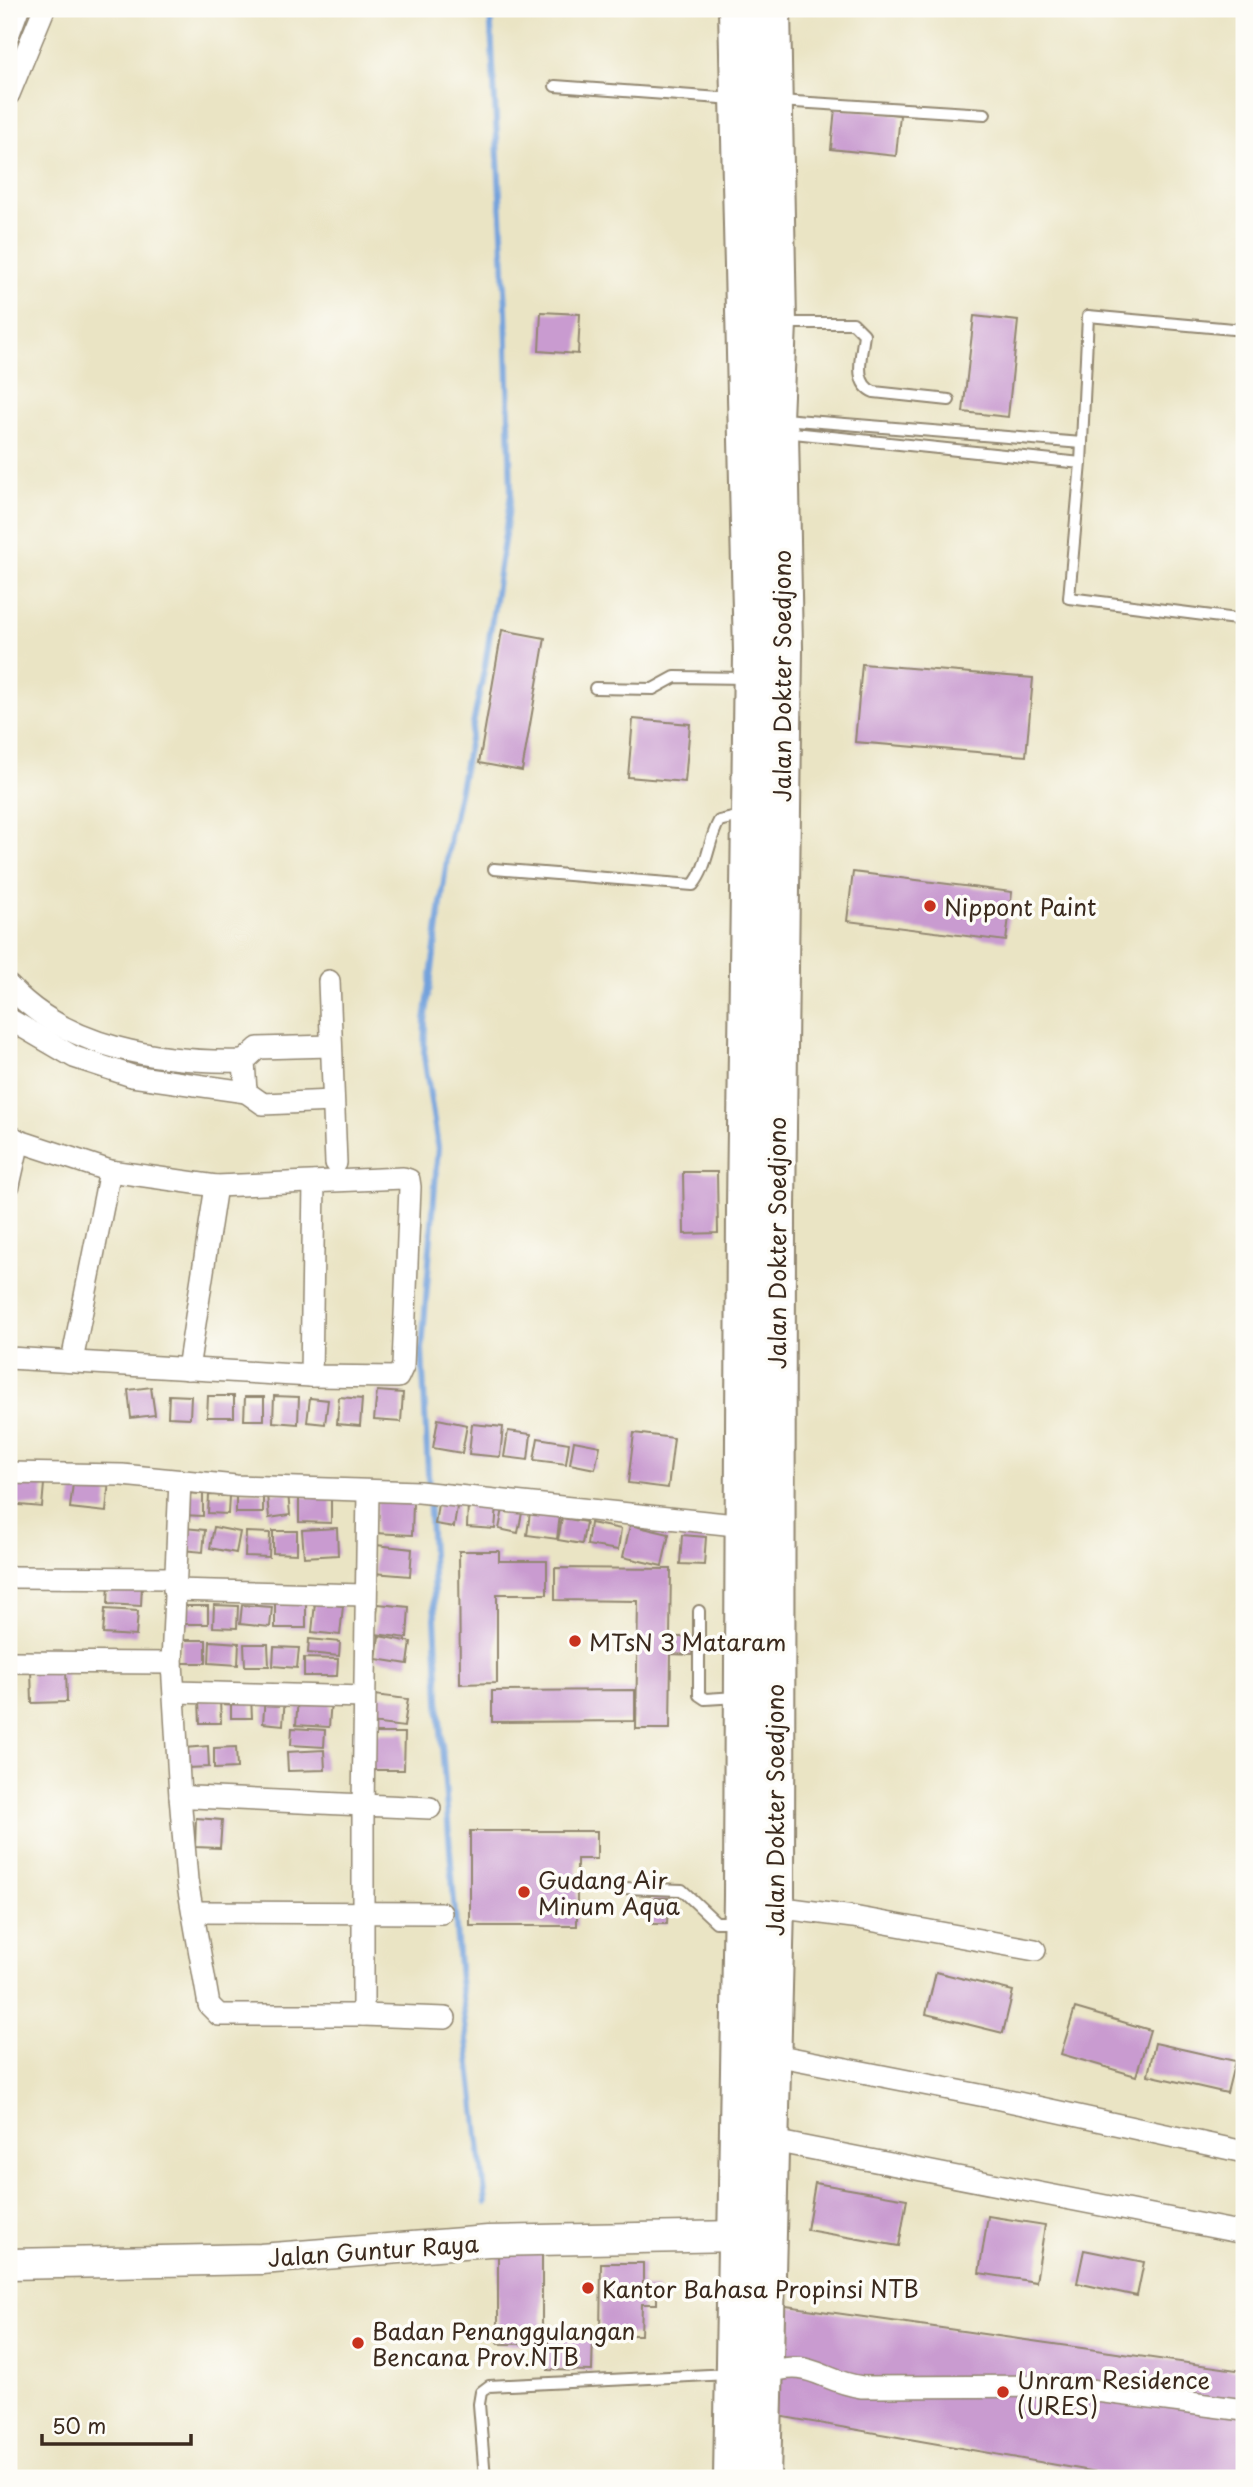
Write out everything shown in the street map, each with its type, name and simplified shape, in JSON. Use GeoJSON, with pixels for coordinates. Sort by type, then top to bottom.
{"type":"FeatureCollection","features":[{"type":"Feature","properties":{"kind":"highway","name":"Jalan Dokter Soedjono"},"geometry":{"type":"LineString","coordinates":[[738,9],[757,100],[777,323],[776,425],[765,675],[751,814],[762,1158]]}},
{"type":"Feature","properties":{"kind":"highway","name":"Jalan Dokter Soedjono"},"geometry":{"type":"LineString","coordinates":[[761,2478],[737,2236],[762,1910],[761,1208],[765,675],[757,100],[771,9]]}},
{"type":"Feature","properties":{"kind":"highway","name":"Jalan Dokter Soedjono"},"geometry":{"type":"LineString","coordinates":[[733,2478],[749,2374],[776,2141],[779,2056],[762,1910],[744,1696],[745,1526],[761,1208]]}},
{"type":"Feature","properties":{"kind":"street"},"geometry":{"type":"LineString","coordinates":[[9,33],[18,9]]}},
{"type":"Feature","properties":{"kind":"street"},"geometry":{"type":"LineString","coordinates":[[9,94],[44,9]]}},
{"type":"Feature","properties":{"kind":"street"},"geometry":{"type":"LineString","coordinates":[[329,981],[336,1163]]}},
{"type":"Feature","properties":{"kind":"street"},"geometry":{"type":"LineString","coordinates":[[12,997],[79,1036],[133,1052],[209,1062],[244,1061],[258,1048],[331,1046]]}},
{"type":"Feature","properties":{"kind":"street"},"geometry":{"type":"LineString","coordinates":[[9,1019],[74,1057],[132,1076],[246,1092],[263,1104],[333,1101]]}},
{"type":"Feature","properties":{"kind":"street"},"geometry":{"type":"LineString","coordinates":[[244,1061],[246,1092]]}},
{"type":"Feature","properties":{"kind":"street"},"geometry":{"type":"LineString","coordinates":[[9,1185],[14,1138],[110,1171],[216,1186],[403,1178],[409,1180],[410,1187],[402,1366],[398,1377],[311,1376],[9,1358]]}},
{"type":"Feature","properties":{"kind":"street"},"geometry":{"type":"LineString","coordinates":[[72,1361],[110,1171]]}},
{"type":"Feature","properties":{"kind":"street"},"geometry":{"type":"LineString","coordinates":[[311,1376],[314,1182]]}},
{"type":"Feature","properties":{"kind":"street"},"geometry":{"type":"LineString","coordinates":[[188,1369],[216,1186]]}},
{"type":"Feature","properties":{"kind":"street"},"geometry":{"type":"LineString","coordinates":[[9,1473],[122,1475],[368,1492],[454,1494],[745,1526]]}},
{"type":"Feature","properties":{"kind":"street"},"geometry":{"type":"LineString","coordinates":[[180,1481],[172,1663],[185,1869],[209,2005],[219,2015],[445,2018]]}},
{"type":"Feature","properties":{"kind":"street"},"geometry":{"type":"LineString","coordinates":[[363,2015],[364,1595],[368,1492]]}},
{"type":"Feature","properties":{"kind":"street"},"geometry":{"type":"LineString","coordinates":[[9,1577],[364,1595]]}},
{"type":"Feature","properties":{"kind":"street"},"geometry":{"type":"LineString","coordinates":[[9,1662],[172,1663]]}},
{"type":"Feature","properties":{"kind":"street"},"geometry":{"type":"LineString","coordinates":[[175,1692],[364,1697]]}},
{"type":"Feature","properties":{"kind":"street"},"geometry":{"type":"LineString","coordinates":[[180,1796],[430,1808]]}},
{"type":"Feature","properties":{"kind":"street"},"geometry":{"type":"LineString","coordinates":[[762,1910],[833,1915],[1035,1951]]}},
{"type":"Feature","properties":{"kind":"street"},"geometry":{"type":"LineString","coordinates":[[193,1912],[441,1913]]}},
{"type":"Feature","properties":{"kind":"street"},"geometry":{"type":"LineString","coordinates":[[779,2056],[1244,2152]]}},
{"type":"Feature","properties":{"kind":"street"},"geometry":{"type":"LineString","coordinates":[[776,2141],[1244,2233]]}},
{"type":"Feature","properties":{"kind":"street","name":"Jalan Guntur Raya"},"geometry":{"type":"LineString","coordinates":[[29,2263],[261,2259],[493,2241],[737,2236]]}},
{"type":"Feature","properties":{"kind":"street"},"geometry":{"type":"LineString","coordinates":[[749,2374],[800,2366],[847,2385],[862,2387],[1058,2386],[1244,2410]]}},
{"type":"Feature","properties":{"kind":"lane"},"geometry":{"type":"LineString","coordinates":[[555,86],[985,114]]}},
{"type":"Feature","properties":{"kind":"lane"},"geometry":{"type":"LineString","coordinates":[[1244,330],[1088,316],[1081,463],[1069,598],[1244,620]]}},
{"type":"Feature","properties":{"kind":"lane"},"geometry":{"type":"LineString","coordinates":[[777,323],[853,323],[864,334],[860,381],[865,388],[874,392],[949,400]]}},
{"type":"Feature","properties":{"kind":"lane"},"geometry":{"type":"LineString","coordinates":[[776,425],[1082,443]]}},
{"type":"Feature","properties":{"kind":"lane"},"geometry":{"type":"LineString","coordinates":[[776,425],[1081,463]]}},
{"type":"Feature","properties":{"kind":"lane"},"geometry":{"type":"LineString","coordinates":[[595,688],[653,689],[675,677],[765,675]]}},
{"type":"Feature","properties":{"kind":"lane"},"geometry":{"type":"LineString","coordinates":[[494,869],[693,885],[700,876],[712,834],[719,821],[751,814]]}},
{"type":"Feature","properties":{"kind":"lane"},"geometry":{"type":"LineString","coordinates":[[699,1611],[699,1695],[705,1699],[744,1696]]}},
{"type":"Feature","properties":{"kind":"lane"},"geometry":{"type":"LineString","coordinates":[[623,1888],[682,1889],[716,1922],[762,1910]]}},
{"type":"Feature","properties":{"kind":"lane"},"geometry":{"type":"LineString","coordinates":[[485,2478],[479,2404],[481,2392],[489,2386],[749,2374]]}},
{"type":"Feature","properties":{"kind":"building"},"geometry":{"type":"Polygon","coordinates":[[[835,108],[900,115],[896,156],[831,149],[835,108]]]}},
{"type":"Feature","properties":{"kind":"building"},"geometry":{"type":"Polygon","coordinates":[[[541,312],[580,314],[578,354],[539,351],[541,312]]]}},
{"type":"Feature","properties":{"kind":"building"},"geometry":{"type":"Polygon","coordinates":[[[974,316],[1018,321],[1008,417],[963,412],[974,316]]]}},
{"type":"Feature","properties":{"kind":"building"},"geometry":{"type":"Polygon","coordinates":[[[502,630],[545,638],[522,771],[479,763],[502,630]]]}},
{"type":"Feature","properties":{"kind":"building"},"geometry":{"type":"Polygon","coordinates":[[[862,664],[1033,678],[1026,756],[855,742],[862,664]]]}},
{"type":"Feature","properties":{"kind":"building"},"geometry":{"type":"Polygon","coordinates":[[[633,719],[690,724],[685,782],[628,777],[633,719]]]}},
{"type":"Feature","properties":{"kind":"building","name":"Nippont Paint"},"geometry":{"type":"Polygon","coordinates":[[[853,872],[1012,892],[1006,941],[847,921],[853,872]]]}},
{"type":"Feature","properties":{"kind":"building"},"geometry":{"type":"Polygon","coordinates":[[[683,1172],[717,1172],[718,1233],[684,1234],[683,1172]]]}},
{"type":"Feature","properties":{"kind":"building"},"geometry":{"type":"Polygon","coordinates":[[[151,1387],[155,1415],[131,1418],[128,1390],[151,1387]]]}},
{"type":"Feature","properties":{"kind":"building"},"geometry":{"type":"Polygon","coordinates":[[[377,1391],[403,1393],[401,1422],[374,1420],[377,1391]]]}},
{"type":"Feature","properties":{"kind":"building"},"geometry":{"type":"Polygon","coordinates":[[[169,1395],[191,1396],[190,1418],[168,1417],[169,1395]]]}},
{"type":"Feature","properties":{"kind":"building"},"geometry":{"type":"Polygon","coordinates":[[[208,1396],[234,1396],[234,1417],[207,1417],[208,1396]]]}},
{"type":"Feature","properties":{"kind":"building"},"geometry":{"type":"Polygon","coordinates":[[[274,1396],[299,1397],[298,1424],[273,1422],[274,1396]]]}},
{"type":"Feature","properties":{"kind":"building"},"geometry":{"type":"Polygon","coordinates":[[[245,1397],[264,1397],[264,1420],[244,1420],[245,1397]]]}},
{"type":"Feature","properties":{"kind":"building"},"geometry":{"type":"Polygon","coordinates":[[[339,1397],[362,1399],[360,1426],[337,1424],[339,1397]]]}},
{"type":"Feature","properties":{"kind":"building"},"geometry":{"type":"Polygon","coordinates":[[[310,1398],[328,1400],[325,1424],[307,1422],[310,1398]]]}},
{"type":"Feature","properties":{"kind":"building"},"geometry":{"type":"Polygon","coordinates":[[[438,1419],[467,1425],[462,1453],[433,1448],[438,1419]]]}},
{"type":"Feature","properties":{"kind":"building"},"geometry":{"type":"Polygon","coordinates":[[[472,1424],[503,1427],[500,1457],[469,1454],[472,1424]]]}},
{"type":"Feature","properties":{"kind":"building"},"geometry":{"type":"Polygon","coordinates":[[[508,1431],[531,1434],[528,1460],[504,1457],[508,1431]]]}},
{"type":"Feature","properties":{"kind":"building"},"geometry":{"type":"Polygon","coordinates":[[[634,1433],[674,1438],[668,1488],[628,1483],[634,1433]]]}},
{"type":"Feature","properties":{"kind":"building"},"geometry":{"type":"Polygon","coordinates":[[[538,1438],[569,1443],[566,1464],[534,1460],[538,1438]]]}},
{"type":"Feature","properties":{"kind":"building"},"geometry":{"type":"Polygon","coordinates":[[[574,1441],[600,1446],[595,1469],[570,1464],[574,1441]]]}},
{"type":"Feature","properties":{"kind":"building"},"geometry":{"type":"Polygon","coordinates":[[[74,1475],[109,1480],[106,1512],[70,1508],[74,1475]]]}},
{"type":"Feature","properties":{"kind":"building"},"geometry":{"type":"Polygon","coordinates":[[[10,1481],[44,1484],[42,1507],[9,1504],[10,1481]]]}},
{"type":"Feature","properties":{"kind":"building"},"geometry":{"type":"Polygon","coordinates":[[[263,1492],[263,1513],[236,1513],[236,1493],[263,1492]]]}},
{"type":"Feature","properties":{"kind":"building"},"geometry":{"type":"Polygon","coordinates":[[[288,1492],[290,1515],[269,1518],[267,1494],[288,1492]]]}},
{"type":"Feature","properties":{"kind":"building"},"geometry":{"type":"Polygon","coordinates":[[[183,1493],[203,1494],[203,1516],[182,1515],[183,1493]]]}},
{"type":"Feature","properties":{"kind":"building"},"geometry":{"type":"Polygon","coordinates":[[[209,1495],[229,1496],[228,1514],[208,1513],[209,1495]]]}},
{"type":"Feature","properties":{"kind":"building"},"geometry":{"type":"Polygon","coordinates":[[[299,1497],[331,1497],[331,1523],[299,1522],[299,1497]]]}},
{"type":"Feature","properties":{"kind":"building"},"geometry":{"type":"Polygon","coordinates":[[[439,1497],[458,1500],[454,1527],[435,1524],[439,1497]]]}},
{"type":"Feature","properties":{"kind":"building"},"geometry":{"type":"Polygon","coordinates":[[[377,1501],[413,1502],[412,1535],[375,1533],[377,1501]]]}},
{"type":"Feature","properties":{"kind":"building"},"geometry":{"type":"Polygon","coordinates":[[[468,1503],[497,1506],[495,1529],[467,1527],[468,1503]]]}},
{"type":"Feature","properties":{"kind":"building"},"geometry":{"type":"Polygon","coordinates":[[[503,1509],[522,1513],[518,1533],[499,1529],[503,1509]]]}},
{"type":"Feature","properties":{"kind":"building"},"geometry":{"type":"Polygon","coordinates":[[[530,1512],[560,1515],[557,1539],[527,1535],[530,1512]]]}},
{"type":"Feature","properties":{"kind":"building"},"geometry":{"type":"Polygon","coordinates":[[[562,1518],[586,1522],[582,1544],[558,1540],[562,1518]]]}},
{"type":"Feature","properties":{"kind":"building"},"geometry":{"type":"Polygon","coordinates":[[[590,1523],[621,1529],[618,1550],[587,1545],[590,1523]]]}},
{"type":"Feature","properties":{"kind":"building"},"geometry":{"type":"Polygon","coordinates":[[[630,1525],[669,1534],[662,1566],[623,1557],[630,1525]]]}},
{"type":"Feature","properties":{"kind":"building"},"geometry":{"type":"Polygon","coordinates":[[[214,1527],[240,1532],[236,1553],[210,1548],[214,1527]]]}},
{"type":"Feature","properties":{"kind":"building"},"geometry":{"type":"Polygon","coordinates":[[[184,1528],[205,1530],[203,1552],[182,1550],[184,1528]]]}},
{"type":"Feature","properties":{"kind":"building"},"geometry":{"type":"Polygon","coordinates":[[[337,1528],[338,1555],[304,1557],[302,1530],[337,1528]]]}},
{"type":"Feature","properties":{"kind":"building"},"geometry":{"type":"Polygon","coordinates":[[[273,1531],[297,1531],[297,1554],[273,1553],[273,1531]]]}},
{"type":"Feature","properties":{"kind":"building"},"geometry":{"type":"Polygon","coordinates":[[[246,1532],[270,1533],[269,1557],[245,1556],[246,1532]]]}},
{"type":"Feature","properties":{"kind":"building"},"geometry":{"type":"Polygon","coordinates":[[[682,1535],[706,1537],[704,1565],[680,1564],[682,1535]]]}},
{"type":"Feature","properties":{"kind":"building"},"geometry":{"type":"Polygon","coordinates":[[[376,1545],[412,1549],[410,1576],[374,1573],[376,1545]]]}},
{"type":"Feature","properties":{"kind":"building"},"geometry":{"type":"Polygon","coordinates":[[[459,1551],[499,1551],[499,1561],[547,1561],[547,1594],[497,1594],[497,1683],[460,1684],[459,1551]]]}},
{"type":"Feature","properties":{"kind":"building"},"geometry":{"type":"Polygon","coordinates":[[[555,1568],[671,1569],[670,1637],[693,1637],[692,1655],[671,1654],[670,1729],[636,1729],[638,1601],[555,1600],[555,1568]]]}},
{"type":"Feature","properties":{"kind":"building"},"geometry":{"type":"Polygon","coordinates":[[[109,1582],[142,1583],[141,1606],[108,1604],[109,1582]]]}},
{"type":"Feature","properties":{"kind":"building"},"geometry":{"type":"Polygon","coordinates":[[[275,1603],[306,1603],[306,1628],[275,1628],[275,1603]]]}},
{"type":"Feature","properties":{"kind":"building"},"geometry":{"type":"Polygon","coordinates":[[[315,1603],[343,1606],[340,1635],[312,1632],[315,1603]]]}},
{"type":"Feature","properties":{"kind":"building"},"geometry":{"type":"Polygon","coordinates":[[[378,1604],[409,1607],[407,1638],[375,1634],[378,1604]]]}},
{"type":"Feature","properties":{"kind":"building"},"geometry":{"type":"Polygon","coordinates":[[[214,1605],[238,1606],[237,1628],[213,1627],[214,1605]]]}},
{"type":"Feature","properties":{"kind":"building"},"geometry":{"type":"Polygon","coordinates":[[[242,1605],[272,1607],[270,1627],[240,1624],[242,1605]]]}},
{"type":"Feature","properties":{"kind":"building"},"geometry":{"type":"Polygon","coordinates":[[[182,1606],[208,1606],[208,1624],[181,1624],[182,1606]]]}},
{"type":"Feature","properties":{"kind":"building"},"geometry":{"type":"Polygon","coordinates":[[[105,1609],[138,1611],[136,1636],[103,1634],[105,1609]]]}},
{"type":"Feature","properties":{"kind":"building"},"geometry":{"type":"Polygon","coordinates":[[[379,1636],[411,1642],[408,1664],[376,1659],[379,1636]]]}},
{"type":"Feature","properties":{"kind":"building"},"geometry":{"type":"Polygon","coordinates":[[[309,1639],[340,1642],[339,1656],[308,1653],[309,1639]]]}},
{"type":"Feature","properties":{"kind":"building"},"geometry":{"type":"Polygon","coordinates":[[[182,1640],[206,1640],[206,1663],[182,1663],[182,1640]]]}},
{"type":"Feature","properties":{"kind":"building"},"geometry":{"type":"Polygon","coordinates":[[[210,1641],[239,1643],[238,1665],[209,1663],[210,1641]]]}},
{"type":"Feature","properties":{"kind":"building"},"geometry":{"type":"Polygon","coordinates":[[[244,1644],[268,1644],[269,1666],[245,1666],[244,1644]]]}},
{"type":"Feature","properties":{"kind":"building"},"geometry":{"type":"Polygon","coordinates":[[[274,1647],[299,1648],[297,1668],[273,1666],[274,1647]]]}},
{"type":"Feature","properties":{"kind":"building"},"geometry":{"type":"Polygon","coordinates":[[[304,1658],[338,1659],[337,1676],[304,1676],[304,1658]]]}},
{"type":"Feature","properties":{"kind":"building"},"geometry":{"type":"Polygon","coordinates":[[[66,1668],[67,1702],[32,1703],[31,1669],[66,1668]]]}},
{"type":"Feature","properties":{"kind":"building"},"geometry":{"type":"Polygon","coordinates":[[[635,1690],[635,1721],[492,1722],[492,1691],[635,1690]]]}},
{"type":"Feature","properties":{"kind":"building"},"geometry":{"type":"Polygon","coordinates":[[[374,1695],[408,1699],[404,1727],[370,1723],[374,1695]]]}},
{"type":"Feature","properties":{"kind":"building"},"geometry":{"type":"Polygon","coordinates":[[[265,1696],[285,1697],[283,1725],[263,1723],[265,1696]]]}},
{"type":"Feature","properties":{"kind":"building"},"geometry":{"type":"Polygon","coordinates":[[[231,1697],[251,1697],[252,1718],[231,1718],[231,1697]]]}},
{"type":"Feature","properties":{"kind":"building"},"geometry":{"type":"Polygon","coordinates":[[[298,1697],[331,1699],[329,1727],[296,1725],[298,1697]]]}},
{"type":"Feature","properties":{"kind":"building"},"geometry":{"type":"Polygon","coordinates":[[[199,1700],[220,1700],[221,1723],[200,1723],[199,1700]]]}},
{"type":"Feature","properties":{"kind":"building"},"geometry":{"type":"Polygon","coordinates":[[[292,1728],[325,1730],[324,1747],[291,1745],[292,1728]]]}},
{"type":"Feature","properties":{"kind":"building"},"geometry":{"type":"Polygon","coordinates":[[[371,1733],[405,1733],[404,1770],[370,1770],[371,1733]]]}},
{"type":"Feature","properties":{"kind":"building"},"geometry":{"type":"Polygon","coordinates":[[[208,1746],[209,1767],[187,1768],[185,1748],[208,1746]]]}},
{"type":"Feature","properties":{"kind":"building"},"geometry":{"type":"Polygon","coordinates":[[[236,1747],[237,1768],[214,1769],[214,1748],[236,1747]]]}},
{"type":"Feature","properties":{"kind":"building"},"geometry":{"type":"Polygon","coordinates":[[[324,1750],[325,1770],[288,1771],[287,1752],[324,1750]]]}},
{"type":"Feature","properties":{"kind":"building"},"geometry":{"type":"Polygon","coordinates":[[[196,1818],[222,1820],[220,1848],[195,1847],[196,1818]]]}},
{"type":"Feature","properties":{"kind":"building","name":"Gudang Air Minum Aqua"},"geometry":{"type":"Polygon","coordinates":[[[470,1831],[597,1831],[597,1859],[577,1859],[577,1926],[470,1926],[470,1831]]]}},
{"type":"Feature","properties":{"kind":"building"},"geometry":{"type":"Polygon","coordinates":[[[652,1898],[668,1898],[667,1924],[652,1924],[652,1898]]]}},
{"type":"Feature","properties":{"kind":"building"},"geometry":{"type":"Polygon","coordinates":[[[936,1972],[1013,1991],[1003,2033],[926,2014],[936,1972]]]}},
{"type":"Feature","properties":{"kind":"building"},"geometry":{"type":"Polygon","coordinates":[[[1075,2008],[1150,2030],[1136,2076],[1061,2054],[1075,2008]]]}},
{"type":"Feature","properties":{"kind":"building"},"geometry":{"type":"Polygon","coordinates":[[[1155,2043],[1235,2061],[1227,2093],[1148,2075],[1155,2043]]]}},
{"type":"Feature","properties":{"kind":"building"},"geometry":{"type":"Polygon","coordinates":[[[815,2183],[907,2199],[899,2246],[807,2230],[815,2183]]]}},
{"type":"Feature","properties":{"kind":"building"},"geometry":{"type":"Polygon","coordinates":[[[988,2216],[1045,2225],[1036,2282],[979,2273],[988,2216]]]}},
{"type":"Feature","properties":{"kind":"building"},"geometry":{"type":"Polygon","coordinates":[[[498,2250],[542,2250],[542,2344],[498,2344],[498,2250]]]}},
{"type":"Feature","properties":{"kind":"building"},"geometry":{"type":"Polygon","coordinates":[[[1084,2250],[1144,2262],[1137,2296],[1077,2283],[1084,2250]]]}},
{"type":"Feature","properties":{"kind":"building"},"geometry":{"type":"Polygon","coordinates":[[[601,2263],[643,2263],[643,2288],[657,2288],[657,2304],[642,2304],[641,2335],[600,2335],[601,2263]]]}},
{"type":"Feature","properties":{"kind":"building","name":"Unram Residence (URES)"},"geometry":{"type":"Polygon","coordinates":[[[765,2303],[1244,2371],[1244,2478],[1131,2478],[761,2413],[765,2303]]]}},
{"type":"Feature","properties":{"kind":"building"},"geometry":{"type":"Polygon","coordinates":[[[548,2333],[593,2333],[592,2371],[548,2370],[548,2333]]]}},
{"type":"Feature","properties":{"kind":"waterway"},"geometry":{"type":"LineString","coordinates":[[486,2203],[460,1980],[440,1719],[422,1350],[438,1147],[424,1056],[425,1021],[450,837],[485,666],[511,494],[506,308],[490,9]]}},
{"type":"Feature","properties":{"kind":"place","name":"Nippont Paint"},"geometry":{"type":"Point","coordinates":[930,906]}},
{"type":"Feature","properties":{"kind":"place","name":"MTsN 3 Mataram"},"geometry":{"type":"Point","coordinates":[575,1641]}},
{"type":"Feature","properties":{"kind":"place","name":"Gudang Air Minum Aqua"},"geometry":{"type":"Point","coordinates":[524,1892]}},
{"type":"Feature","properties":{"kind":"place","name":"Kantor Bahasa Propinsi NTB"},"geometry":{"type":"Point","coordinates":[588,2288]}},
{"type":"Feature","properties":{"kind":"place","name":"Badan Penanggulangan Bencana Prov.NTB"},"geometry":{"type":"Point","coordinates":[358,2343]}},
{"type":"Feature","properties":{"kind":"place","name":"Unram Residence (URES)"},"geometry":{"type":"Point","coordinates":[1003,2392]}}]}
